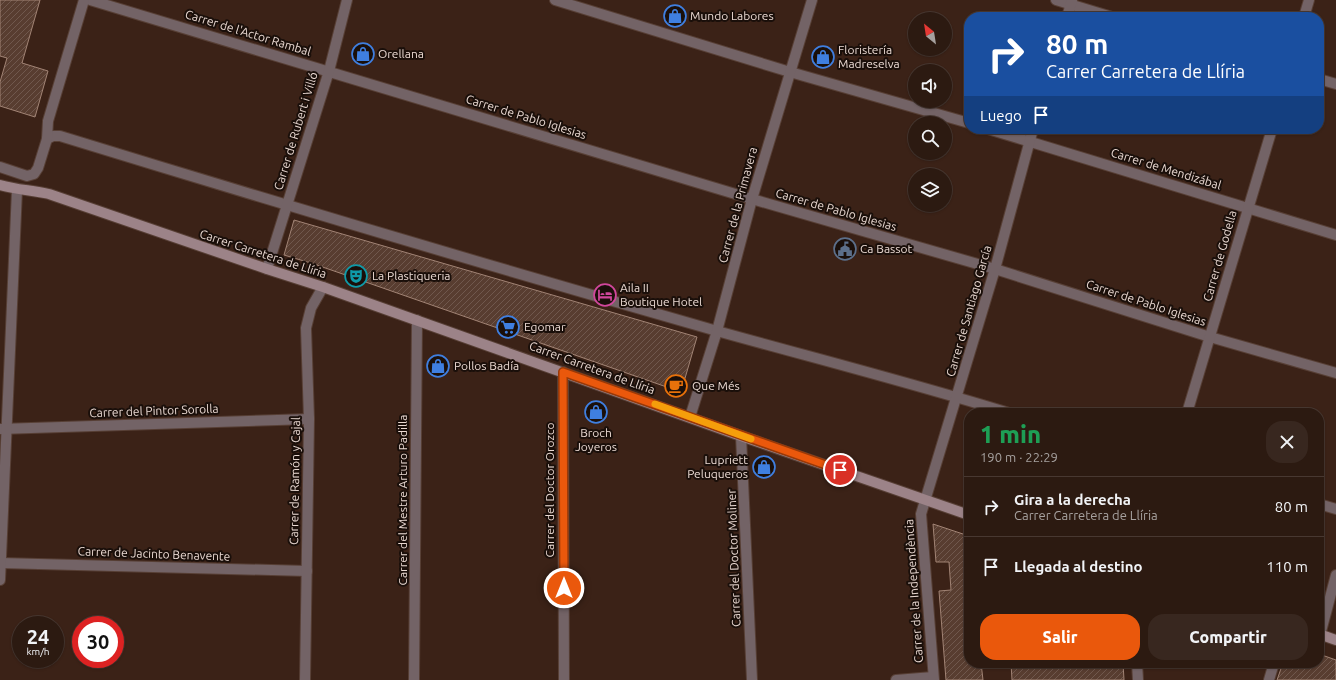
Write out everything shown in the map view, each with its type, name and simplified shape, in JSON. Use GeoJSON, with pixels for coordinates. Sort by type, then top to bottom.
{"type":"FeatureCollection","features":[{"type":"Feature","properties":{"kind":"street"},"geometry":{"type":"LineString","coordinates":[[0,167],[27,176],[34,174],[38,168],[47,139],[48,121],[84,0]]}},
{"type":"Feature","properties":{"kind":"street","name":"Carrer de l'Actor Rambal"},"geometry":{"type":"LineString","coordinates":[[90,0],[329,71]]}},
{"type":"Feature","properties":{"kind":"street","name":"Carrer de Rubert i Villó"},"geometry":{"type":"LineString","coordinates":[[267,269],[329,71],[347,0]]}},
{"type":"Feature","properties":{"kind":"street"},"geometry":{"type":"LineString","coordinates":[[555,0],[790,72],[964,122]]}},
{"type":"Feature","properties":{"kind":"street","name":"Carrer de la Primavera"},"geometry":{"type":"LineString","coordinates":[[690,417],[717,331],[752,199],[812,0]]}},
{"type":"Feature","properties":{"kind":"street"},"geometry":{"type":"LineString","coordinates":[[1056,0],[1071,2],[1098,12]]}},
{"type":"Feature","properties":{"kind":"street"},"geometry":{"type":"LineString","coordinates":[[1305,12],[1308,0]]}},
{"type":"Feature","properties":{"kind":"street"},"geometry":{"type":"LineString","coordinates":[[1068,12],[1071,2]]}},
{"type":"Feature","properties":{"kind":"street","name":"Carrer de Pablo Iglesias"},"geometry":{"type":"LineString","coordinates":[[329,71],[752,199],[995,269],[1210,337],[1336,373]]}},
{"type":"Feature","properties":{"kind":"street"},"geometry":{"type":"LineString","coordinates":[[1324,80],[1336,84]]}},
{"type":"Feature","properties":{"kind":"street","name":"Carrer de Mendizábal"},"geometry":{"type":"LineString","coordinates":[[1006,134],[1336,235]]}},
{"type":"Feature","properties":{"kind":"street","name":"Carrer de Santiago García"},"geometry":{"type":"LineString","coordinates":[[924,500],[957,397],[995,269],[1032,134]]}},
{"type":"Feature","properties":{"kind":"street","name":"Carrer de Godella"},"geometry":{"type":"LineString","coordinates":[[1189,408],[1270,134]]}},
{"type":"Feature","properties":{"kind":"street"},"geometry":{"type":"LineString","coordinates":[[47,139],[53,136],[60,136],[287,205],[717,331],[993,408]]}},
{"type":"Feature","properties":{"kind":"street","name":"Carrer Carretera de Llíria"},"geometry":{"type":"LineString","coordinates":[[0,185],[17,190],[49,194],[323,287],[741,436],[964,513]]}},
{"type":"Feature","properties":{"kind":"street"},"geometry":{"type":"LineString","coordinates":[[0,580],[3,429],[17,190]]}},
{"type":"Feature","properties":{"kind":"street","name":"Carrer de Ramón y Cajal"},"geometry":{"type":"LineString","coordinates":[[305,680],[309,419],[306,328],[311,308],[323,287]]}},
{"type":"Feature","properties":{"kind":"street","name":"Carrer del Mestre Arturo Padilla"},"geometry":{"type":"LineString","coordinates":[[414,680],[417,320]]}},
{"type":"Feature","properties":{"kind":"street","name":"Carrer del Doctor Orozco"},"geometry":{"type":"LineString","coordinates":[[563,372],[564,680]]}},
{"type":"Feature","properties":{"kind":"street","name":"Carrer del Pintor Sorolla"},"geometry":{"type":"LineString","coordinates":[[3,429],[309,419]]}},
{"type":"Feature","properties":{"kind":"street","name":"Carrer del Doctor Moliner"},"geometry":{"type":"LineString","coordinates":[[741,436],[752,680]]}},
{"type":"Feature","properties":{"kind":"street","name":"Carrer de la Independència"},"geometry":{"type":"LineString","coordinates":[[924,500],[921,514],[934,679]]}},
{"type":"Feature","properties":{"kind":"street"},"geometry":{"type":"LineString","coordinates":[[1324,505],[1336,509]]}},
{"type":"Feature","properties":{"kind":"street","name":"Carrer de Jacinto Benavente"},"geometry":{"type":"LineString","coordinates":[[1,563],[307,571]]}},
{"type":"Feature","properties":{"kind":"street"},"geometry":{"type":"LineString","coordinates":[[1324,619],[1336,575]]}},
{"type":"Feature","properties":{"kind":"street"},"geometry":{"type":"LineString","coordinates":[[1324,636],[1336,640]]}},
{"type":"Feature","properties":{"kind":"street"},"geometry":{"type":"LineString","coordinates":[[1137,668],[1138,680]]}},
{"type":"Feature","properties":{"kind":"street"},"geometry":{"type":"LineString","coordinates":[[1269,680],[1273,668]]}},
{"type":"Feature","properties":{"kind":"street"},"geometry":{"type":"LineString","coordinates":[[896,680],[934,679]]}},
{"type":"Feature","properties":{"kind":"building"},"geometry":{"type":"Polygon","coordinates":[[[0,0],[40,0],[22,63],[48,71],[35,117],[0,106],[0,82],[7,58],[0,56],[0,0]]]}},
{"type":"Feature","properties":{"kind":"building"},"geometry":{"type":"Polygon","coordinates":[[[294,220],[697,337],[681,392],[314,264],[284,255],[294,220]]]}},
{"type":"Feature","properties":{"kind":"building"},"geometry":{"type":"Polygon","coordinates":[[[933,524],[964,534],[964,668],[982,668],[983,680],[946,680],[939,591],[951,590],[949,562],[936,562],[933,524]]]}},
{"type":"Feature","properties":{"kind":"building"},"geometry":{"type":"Polygon","coordinates":[[[1324,656],[1336,660],[1336,680],[1277,680],[1281,668],[1324,668],[1324,656]]]}},
{"type":"Feature","properties":{"kind":"building"},"geometry":{"type":"Polygon","coordinates":[[[1011,668],[1123,668],[1124,680],[1012,680],[1011,668]]]}},
{"type":"Feature","properties":{"kind":"slow traffic"},"geometry":{"type":"LineString","coordinates":[[655,404],[751,439]]}},
{"type":"Feature","properties":{"kind":"place","name":"Mundo Labores"},"geometry":{"type":"Point","coordinates":[675,16]}},
{"type":"Feature","properties":{"kind":"place","name":"Orellana"},"geometry":{"type":"Point","coordinates":[363,54]}},
{"type":"Feature","properties":{"kind":"place","name":"Floristería Madreselva"},"geometry":{"type":"Point","coordinates":[823,57]}},
{"type":"Feature","properties":{"kind":"place","name":"Ca Bassot"},"geometry":{"type":"Point","coordinates":[845,249]}},
{"type":"Feature","properties":{"kind":"place","name":"La Plastiqueria"},"geometry":{"type":"Point","coordinates":[356,276]}},
{"type":"Feature","properties":{"kind":"place","name":"Aila II Boutique Hotel"},"geometry":{"type":"Point","coordinates":[605,295]}},
{"type":"Feature","properties":{"kind":"place","name":"Egomar"},"geometry":{"type":"Point","coordinates":[508,327]}},
{"type":"Feature","properties":{"kind":"place","name":"Pollos Badía"},"geometry":{"type":"Point","coordinates":[438,366]}},
{"type":"Feature","properties":{"kind":"place","name":"Que Més"},"geometry":{"type":"Point","coordinates":[676,386]}},
{"type":"Feature","properties":{"kind":"place","name":"Broch Joyeros"},"geometry":{"type":"Point","coordinates":[596,412]}},
{"type":"Feature","properties":{"kind":"place","name":"Lupriett Peluqueros"},"geometry":{"type":"Point","coordinates":[764,467]}},
{"type":"Feature","properties":{"kind":"route"},"geometry":{"type":"LineString","coordinates":[[564,588],[563,372],[840,470]]}}]}
